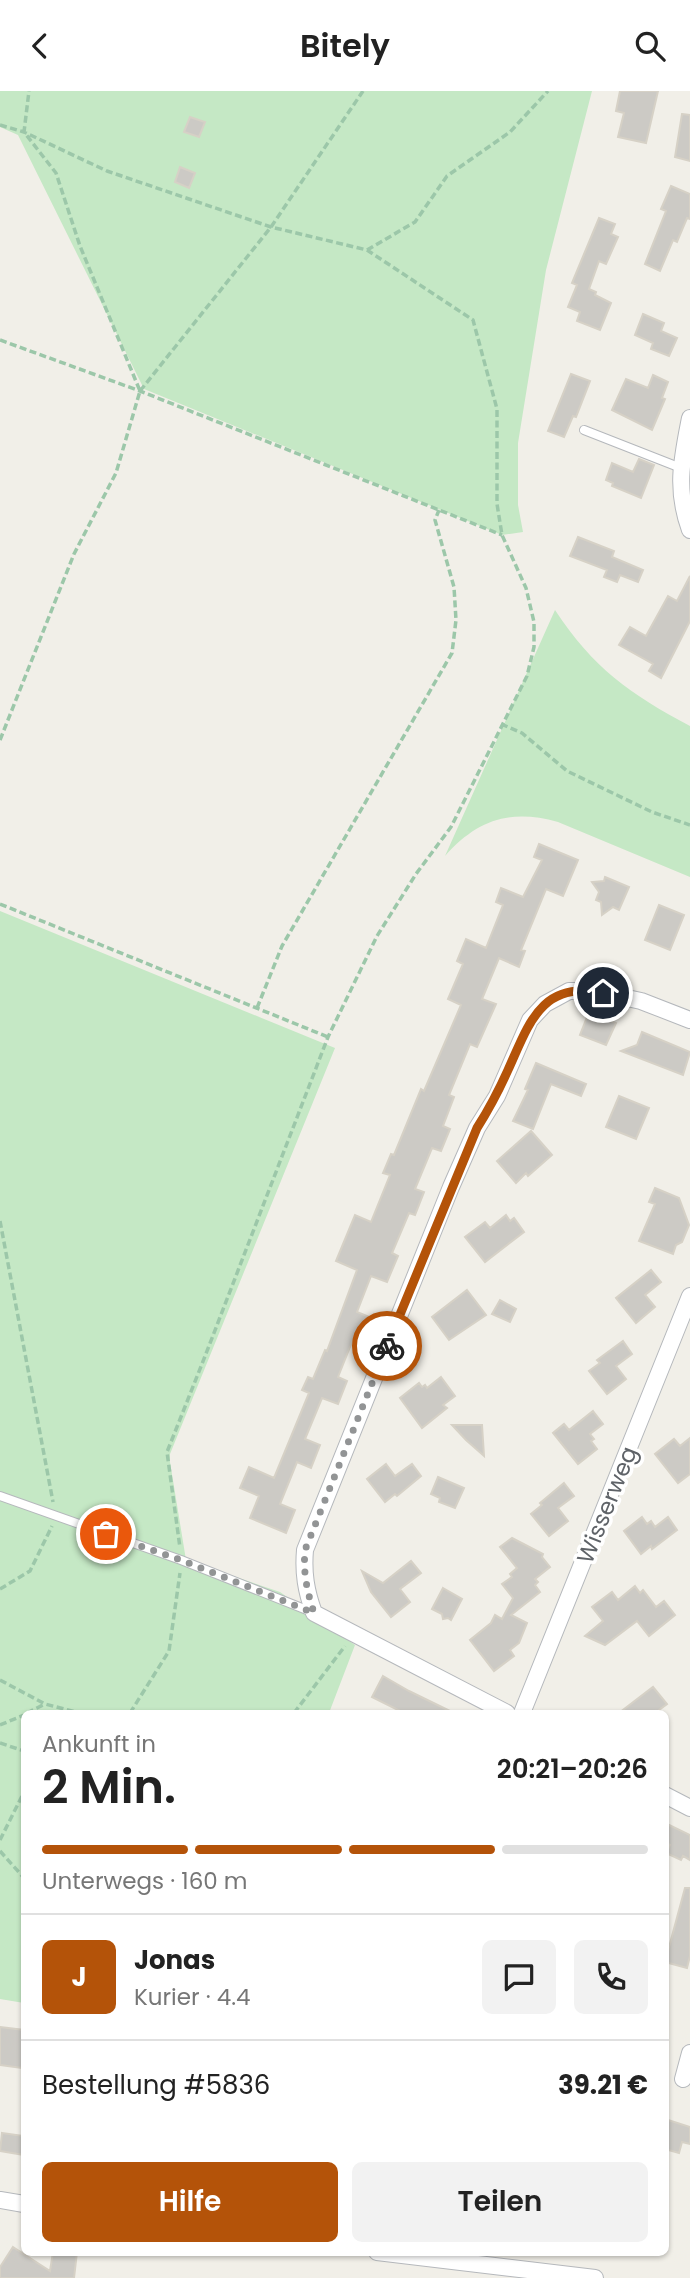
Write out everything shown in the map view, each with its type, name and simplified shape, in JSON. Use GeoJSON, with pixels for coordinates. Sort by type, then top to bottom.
{"type":"FeatureCollection","features":[{"type":"Feature","properties":{"kind":"street"},"geometry":{"type":"LineString","coordinates":[[690,418],[681,468],[682,510],[690,530]]}},
{"type":"Feature","properties":{"kind":"street"},"geometry":{"type":"LineString","coordinates":[[501,1710],[314,1613],[303,1571],[305,1550],[477,1128],[497,1095],[530,1020],[545,1005],[569,991],[596,991],[641,1001],[690,1020]]}},
{"type":"Feature","properties":{"kind":"street","name":"Wisserweg"},"geometry":{"type":"LineString","coordinates":[[523,1710],[690,1296]]}},
{"type":"Feature","properties":{"kind":"street"},"geometry":{"type":"LineString","coordinates":[[669,1797],[690,1808]]}},
{"type":"Feature","properties":{"kind":"street"},"geometry":{"type":"LineString","coordinates":[[683,2079],[690,2053]]}},
{"type":"Feature","properties":{"kind":"street"},"geometry":{"type":"LineString","coordinates":[[0,2200],[21,2204]]}},
{"type":"Feature","properties":{"kind":"street"},"geometry":{"type":"LineString","coordinates":[[407,2256],[595,2278]]}},
{"type":"Feature","properties":{"kind":"lane"},"geometry":{"type":"LineString","coordinates":[[584,430],[681,468]]}},
{"type":"Feature","properties":{"kind":"lane"},"geometry":{"type":"LineString","coordinates":[[0,1496],[181,1560],[314,1613]]}},
{"type":"Feature","properties":{"kind":"path"},"geometry":{"type":"LineString","coordinates":[[29,91],[24,132],[56,173],[80,246],[140,391]]}},
{"type":"Feature","properties":{"kind":"path"},"geometry":{"type":"LineString","coordinates":[[0,740],[74,554],[116,473],[140,391],[271,227],[363,91]]}},
{"type":"Feature","properties":{"kind":"path"},"geometry":{"type":"LineString","coordinates":[[368,250],[415,222],[447,176],[510,132],[548,91]]}},
{"type":"Feature","properties":{"kind":"path"},"geometry":{"type":"LineString","coordinates":[[0,125],[24,132],[107,171],[271,227],[368,250],[473,320],[497,409],[497,503],[502,535],[526,588],[534,621],[534,646],[527,676],[451,827],[416,874],[377,936],[328,1037],[167,1452],[181,1560],[169,1651],[132,1710]]}},
{"type":"Feature","properties":{"kind":"path"},"geometry":{"type":"LineString","coordinates":[[0,340],[140,391],[502,535]]}},
{"type":"Feature","properties":{"kind":"path"},"geometry":{"type":"LineString","coordinates":[[257,1008],[282,946],[452,653],[456,620],[454,587],[435,520],[439,510]]}},
{"type":"Feature","properties":{"kind":"path"},"geometry":{"type":"LineString","coordinates":[[501,724],[522,733],[567,771],[652,812],[690,825]]}},
{"type":"Feature","properties":{"kind":"path"},"geometry":{"type":"LineString","coordinates":[[0,904],[328,1037]]}},
{"type":"Feature","properties":{"kind":"path"},"geometry":{"type":"LineString","coordinates":[[0,1221],[56,1517],[30,1571],[0,1589]]}},
{"type":"Feature","properties":{"kind":"path"},"geometry":{"type":"LineString","coordinates":[[296,1710],[355,1633]]}},
{"type":"Feature","properties":{"kind":"path"},"geometry":{"type":"LineString","coordinates":[[0,1680],[45,1704],[68,1710]]}},
{"type":"Feature","properties":{"kind":"path"},"geometry":{"type":"LineString","coordinates":[[34,1710],[45,1704]]}},
{"type":"Feature","properties":{"kind":"path"},"geometry":{"type":"LineString","coordinates":[[0,1725],[21,1716]]}},
{"type":"Feature","properties":{"kind":"path"},"geometry":{"type":"LineString","coordinates":[[0,1743],[21,1750]]}},
{"type":"Feature","properties":{"kind":"path"},"geometry":{"type":"LineString","coordinates":[[0,1840],[21,1798]]}},
{"type":"Feature","properties":{"kind":"path"},"geometry":{"type":"LineString","coordinates":[[0,1851],[21,1875]]}},
{"type":"Feature","properties":{"kind":"green space"},"geometry":{"type":"Polygon","coordinates":[[[0,91],[592,91],[546,270],[518,443],[518,505],[523,532],[502,535],[144,389],[18,135],[0,127],[0,91]]]}},
{"type":"Feature","properties":{"kind":"green space"},"geometry":{"type":"Polygon","coordinates":[[[555,610],[584,648],[614,678],[649,703],[690,726],[690,877],[558,822],[541,818],[510,817],[496,820],[470,833],[445,856],[555,610]]]}},
{"type":"Feature","properties":{"kind":"green space"},"geometry":{"type":"Polygon","coordinates":[[[0,911],[335,1048],[170,1454],[170,1462],[186,1560],[280,1592],[355,1645],[330,1710],[21,1710],[21,2002],[0,1999],[0,911]]]}},
{"type":"Feature","properties":{"kind":"building"},"geometry":{"type":"Polygon","coordinates":[[[620,91],[658,91],[646,143],[618,137],[624,113],[616,111],[620,91]]]}},
{"type":"Feature","properties":{"kind":"building"},"geometry":{"type":"Polygon","coordinates":[[[682,114],[690,115],[690,161],[675,157],[682,114]]]}},
{"type":"Feature","properties":{"kind":"building"},"geometry":{"type":"Polygon","coordinates":[[[190,117],[205,122],[199,137],[184,132],[190,117]]]}},
{"type":"Feature","properties":{"kind":"building"},"geometry":{"type":"Polygon","coordinates":[[[180,167],[195,173],[189,188],[175,182],[180,167]]]}},
{"type":"Feature","properties":{"kind":"building"},"geometry":{"type":"Polygon","coordinates":[[[671,186],[690,194],[690,219],[687,218],[677,242],[673,240],[660,271],[645,264],[666,211],[661,209],[671,186]]]}},
{"type":"Feature","properties":{"kind":"building"},"geometry":{"type":"Polygon","coordinates":[[[599,218],[615,224],[611,234],[618,237],[606,264],[599,261],[589,289],[611,303],[600,330],[577,321],[580,312],[568,307],[577,285],[572,283],[599,218]]]}},
{"type":"Feature","properties":{"kind":"building"},"geometry":{"type":"Polygon","coordinates":[[[643,314],[664,323],[661,331],[677,338],[669,356],[651,349],[653,343],[635,335],[643,314]]]}},
{"type":"Feature","properties":{"kind":"building"},"geometry":{"type":"Polygon","coordinates":[[[571,374],[590,381],[576,417],[573,416],[564,437],[548,431],[571,374]]]}},
{"type":"Feature","properties":{"kind":"building"},"geometry":{"type":"Polygon","coordinates":[[[653,375],[668,382],[662,398],[665,399],[652,430],[612,410],[626,379],[648,388],[653,375]]]}},
{"type":"Feature","properties":{"kind":"building"},"geometry":{"type":"Polygon","coordinates":[[[639,459],[654,465],[641,498],[612,486],[613,483],[606,480],[612,463],[633,472],[639,459]]]}},
{"type":"Feature","properties":{"kind":"building"},"geometry":{"type":"Polygon","coordinates":[[[578,537],[614,551],[612,557],[643,570],[638,582],[620,575],[617,582],[604,577],[607,570],[570,556],[578,537]]]}},
{"type":"Feature","properties":{"kind":"building"},"geometry":{"type":"Polygon","coordinates":[[[690,576],[690,621],[661,678],[649,671],[653,664],[619,645],[630,627],[646,636],[668,596],[677,601],[690,576]]]}},
{"type":"Feature","properties":{"kind":"building"},"geometry":{"type":"Polygon","coordinates":[[[539,844],[578,860],[563,896],[546,889],[521,950],[525,951],[519,967],[499,958],[482,999],[496,1004],[477,1047],[470,1044],[449,1095],[454,1097],[443,1126],[450,1129],[441,1151],[432,1148],[415,1189],[424,1192],[415,1215],[409,1213],[392,1253],[398,1256],[387,1282],[371,1276],[357,1312],[372,1318],[363,1341],[354,1337],[338,1377],[347,1381],[338,1404],[322,1398],[305,1439],[320,1445],[311,1468],[297,1462],[280,1504],[295,1510],[286,1533],[250,1518],[259,1496],[240,1488],[249,1467],[274,1478],[309,1393],[302,1390],[308,1377],[313,1379],[325,1350],[327,1351],[357,1270],[336,1261],[355,1215],[371,1222],[390,1175],[383,1173],[391,1154],[394,1155],[421,1089],[424,1091],[461,1005],[448,999],[463,964],[457,961],[466,939],[486,948],[503,905],[496,902],[501,888],[523,897],[542,860],[534,857],[539,844]]]}},
{"type":"Feature","properties":{"kind":"building"},"geometry":{"type":"Polygon","coordinates":[[[605,877],[629,887],[619,910],[613,907],[602,915],[601,902],[596,900],[599,892],[592,882],[604,881],[605,877]]]}},
{"type":"Feature","properties":{"kind":"building"},"geometry":{"type":"Polygon","coordinates":[[[659,905],[684,915],[670,950],[645,940],[659,905]]]}},
{"type":"Feature","properties":{"kind":"building"},"geometry":{"type":"Polygon","coordinates":[[[589,1012],[616,1023],[606,1045],[580,1035],[589,1012]]]}},
{"type":"Feature","properties":{"kind":"building"},"geometry":{"type":"Polygon","coordinates":[[[642,1032],[690,1052],[683,1075],[621,1051],[637,1045],[642,1032]]]}},
{"type":"Feature","properties":{"kind":"building"},"geometry":{"type":"Polygon","coordinates":[[[536,1063],[586,1084],[581,1096],[551,1084],[533,1129],[513,1121],[528,1090],[525,1089],[536,1063]]]}},
{"type":"Feature","properties":{"kind":"building"},"geometry":{"type":"Polygon","coordinates":[[[619,1096],[649,1108],[636,1139],[606,1127],[619,1096]]]}},
{"type":"Feature","properties":{"kind":"building"},"geometry":{"type":"Polygon","coordinates":[[[531,1131],[552,1155],[516,1183],[497,1161],[531,1131]]]}},
{"type":"Feature","properties":{"kind":"building"},"geometry":{"type":"Polygon","coordinates":[[[655,1188],[679,1198],[689,1225],[673,1254],[639,1241],[655,1204],[649,1202],[655,1188]]]}},
{"type":"Feature","properties":{"kind":"building"},"geometry":{"type":"Polygon","coordinates":[[[506,1215],[510,1221],[514,1218],[524,1232],[485,1262],[465,1237],[485,1222],[490,1228],[506,1215]]]}},
{"type":"Feature","properties":{"kind":"building"},"geometry":{"type":"Polygon","coordinates":[[[651,1270],[661,1282],[645,1295],[655,1307],[636,1323],[616,1298],[651,1270]]]}},
{"type":"Feature","properties":{"kind":"building"},"geometry":{"type":"Polygon","coordinates":[[[467,1290],[486,1315],[449,1340],[432,1317],[467,1290]]]}},
{"type":"Feature","properties":{"kind":"building"},"geometry":{"type":"Polygon","coordinates":[[[500,1300],[516,1309],[510,1322],[492,1314],[500,1300]]]}},
{"type":"Feature","properties":{"kind":"building"},"geometry":{"type":"Polygon","coordinates":[[[623,1341],[632,1354],[616,1366],[626,1379],[607,1394],[589,1371],[600,1363],[597,1360],[623,1341]]]}},
{"type":"Feature","properties":{"kind":"building"},"geometry":{"type":"Polygon","coordinates":[[[441,1377],[455,1396],[443,1405],[447,1408],[422,1428],[400,1398],[419,1383],[427,1388],[441,1377]]]}},
{"type":"Feature","properties":{"kind":"building"},"geometry":{"type":"Polygon","coordinates":[[[593,1411],[603,1424],[590,1434],[597,1449],[578,1464],[553,1433],[564,1424],[569,1430],[593,1411]]]}},
{"type":"Feature","properties":{"kind":"building"},"geometry":{"type":"Polygon","coordinates":[[[452,1425],[482,1425],[484,1456],[466,1440],[452,1425]]]}},
{"type":"Feature","properties":{"kind":"building"},"geometry":{"type":"Polygon","coordinates":[[[690,1438],[690,1474],[678,1483],[655,1454],[674,1439],[680,1446],[690,1438]]]}},
{"type":"Feature","properties":{"kind":"building"},"geometry":{"type":"Polygon","coordinates":[[[386,1464],[395,1476],[412,1464],[421,1476],[397,1496],[395,1494],[385,1502],[367,1479],[386,1464]]]}},
{"type":"Feature","properties":{"kind":"building"},"geometry":{"type":"Polygon","coordinates":[[[438,1477],[464,1488],[455,1508],[439,1502],[440,1498],[431,1494],[438,1477]]]}},
{"type":"Feature","properties":{"kind":"building"},"geometry":{"type":"Polygon","coordinates":[[[564,1483],[574,1496],[558,1508],[568,1521],[549,1536],[531,1514],[564,1483]]]}},
{"type":"Feature","properties":{"kind":"building"},"geometry":{"type":"Polygon","coordinates":[[[642,1517],[647,1524],[651,1521],[655,1527],[668,1517],[677,1530],[641,1554],[624,1531],[642,1517]]]}},
{"type":"Feature","properties":{"kind":"building"},"geometry":{"type":"Polygon","coordinates":[[[512,1538],[543,1554],[542,1557],[550,1567],[535,1579],[538,1582],[535,1585],[540,1592],[511,1615],[527,1623],[519,1643],[510,1650],[514,1656],[494,1671],[470,1640],[491,1623],[495,1615],[502,1619],[513,1598],[502,1584],[512,1577],[510,1574],[517,1568],[500,1547],[512,1538]]]}},
{"type":"Feature","properties":{"kind":"building"},"geometry":{"type":"Polygon","coordinates":[[[411,1561],[421,1573],[400,1589],[410,1602],[391,1617],[371,1592],[362,1571],[383,1583],[411,1561]]]}},
{"type":"Feature","properties":{"kind":"building"},"geometry":{"type":"Polygon","coordinates":[[[635,1586],[640,1593],[643,1590],[656,1607],[664,1601],[675,1615],[649,1636],[637,1621],[605,1645],[585,1636],[603,1621],[592,1607],[612,1592],[618,1600],[635,1586]]]}},
{"type":"Feature","properties":{"kind":"building"},"geometry":{"type":"Polygon","coordinates":[[[443,1588],[462,1599],[451,1620],[443,1619],[442,1614],[432,1609],[443,1588]]]}},
{"type":"Feature","properties":{"kind":"building"},"geometry":{"type":"Polygon","coordinates":[[[383,1676],[448,1710],[398,1710],[372,1697],[383,1676]]]}},
{"type":"Feature","properties":{"kind":"building"},"geometry":{"type":"Polygon","coordinates":[[[653,1687],[667,1704],[659,1710],[623,1710],[653,1687]]]}},
{"type":"Feature","properties":{"kind":"building"},"geometry":{"type":"Polygon","coordinates":[[[669,1825],[690,1835],[690,1860],[683,1856],[681,1860],[669,1854],[669,1825]]]}},
{"type":"Feature","properties":{"kind":"building"},"geometry":{"type":"Polygon","coordinates":[[[685,1888],[690,1888],[690,1956],[687,1968],[669,1963],[669,1947],[685,1888]]]}},
{"type":"Feature","properties":{"kind":"building"},"geometry":{"type":"Polygon","coordinates":[[[0,2027],[21,2030],[21,2068],[0,2065],[0,2027]]]}},
{"type":"Feature","properties":{"kind":"building"},"geometry":{"type":"Polygon","coordinates":[[[669,2120],[690,2127],[690,2144],[682,2142],[679,2153],[669,2150],[669,2120]]]}},
{"type":"Feature","properties":{"kind":"building"},"geometry":{"type":"Polygon","coordinates":[[[2,2133],[21,2136],[21,2154],[0,2151],[2,2133]]]}},
{"type":"Feature","properties":{"kind":"building"},"geometry":{"type":"Polygon","coordinates":[[[13,2247],[21,2252],[21,2256],[27,2256],[50,2271],[52,2256],[77,2256],[74,2278],[0,2278],[0,2267],[13,2247]]]}},
{"type":"Feature","properties":{"kind":"way so far"},"geometry":{"type":"LineString","coordinates":[[106,1534],[181,1560],[314,1613],[303,1571],[305,1550],[387,1346]]}},
{"type":"Feature","properties":{"kind":"route"},"geometry":{"type":"LineString","coordinates":[[387,1346],[477,1128],[497,1095],[530,1020],[557,996],[569,991],[603,993]]}}]}
